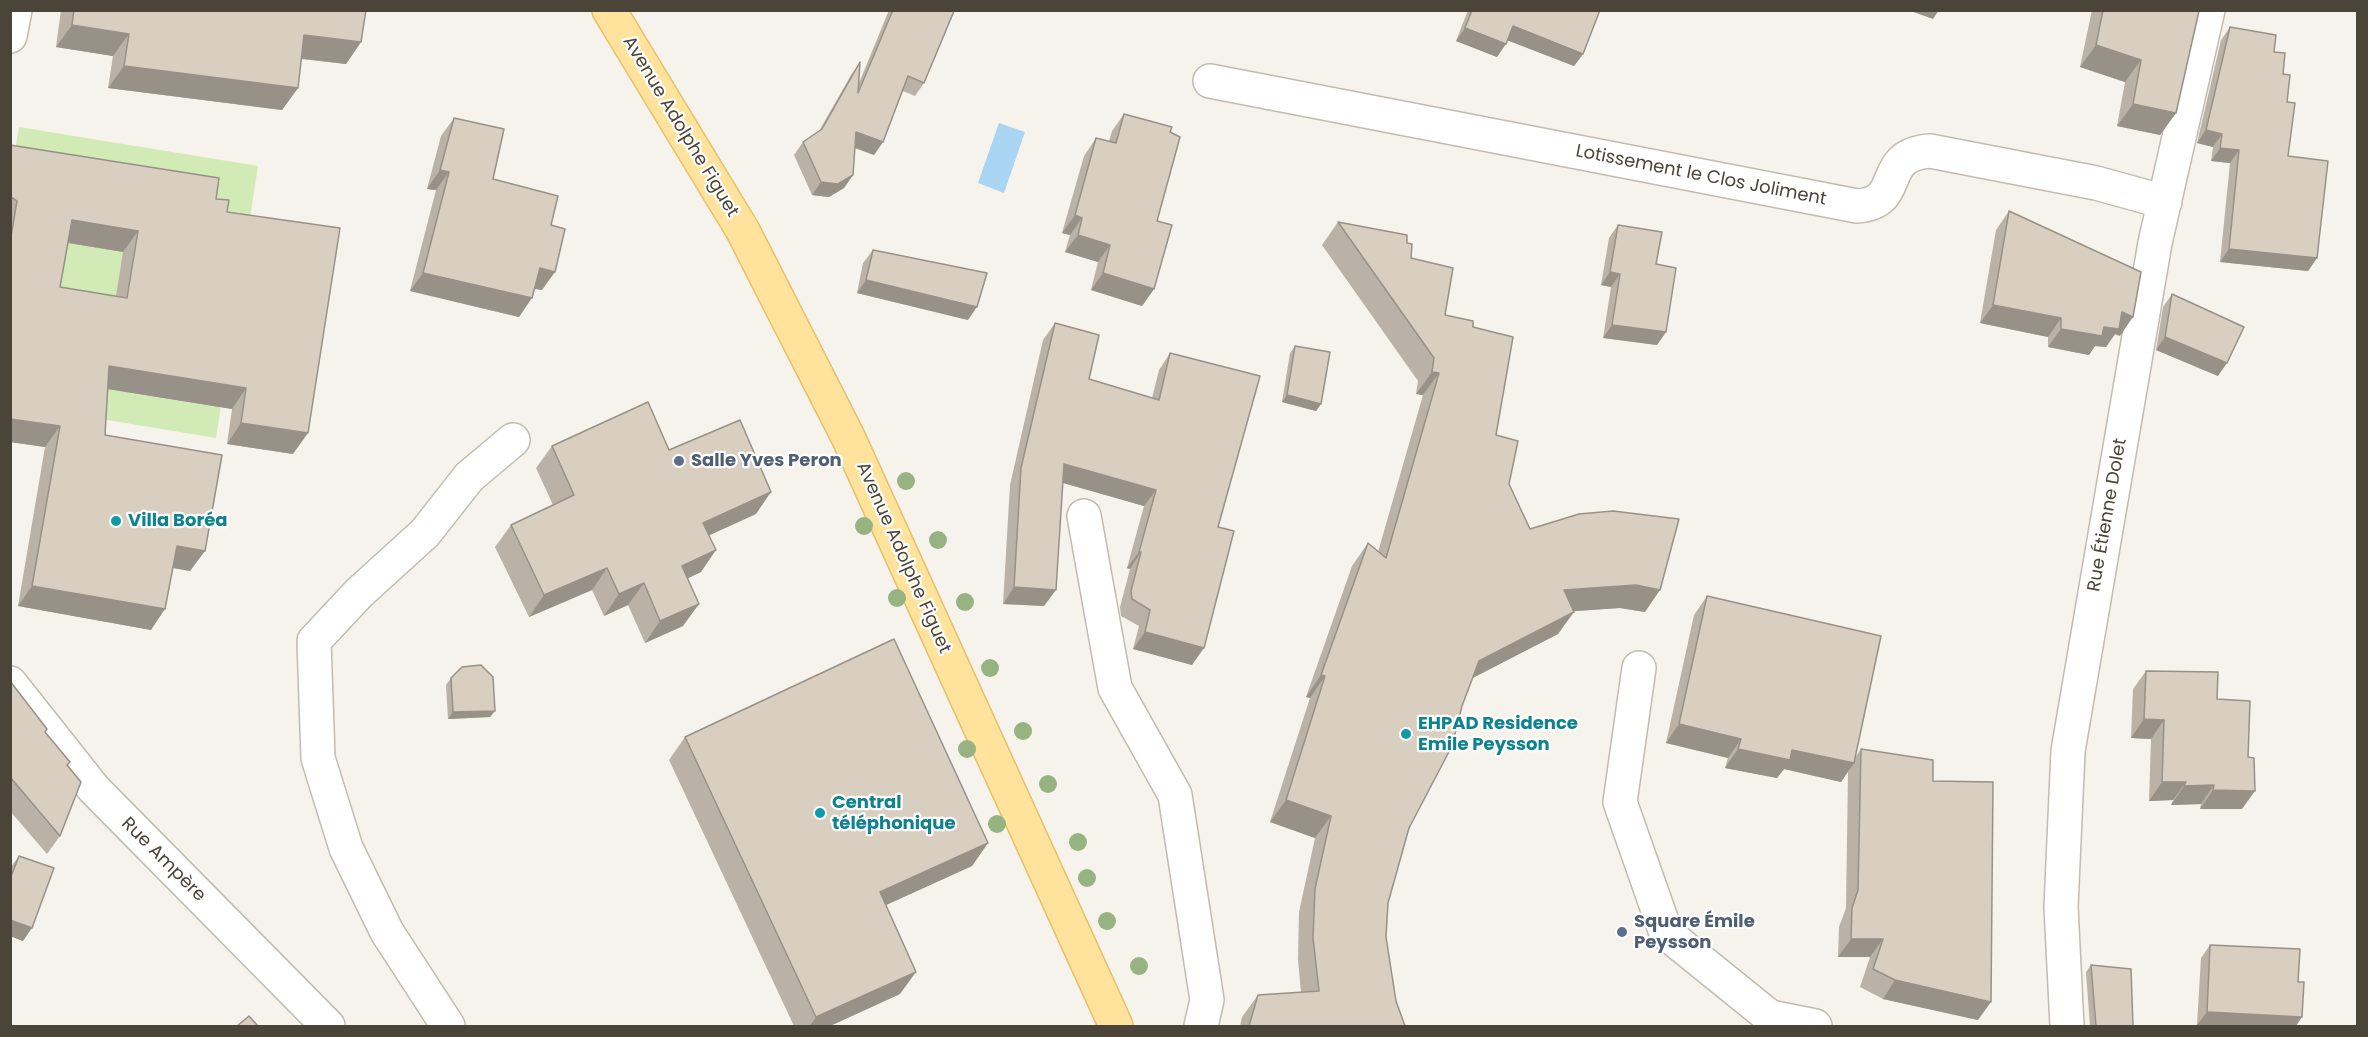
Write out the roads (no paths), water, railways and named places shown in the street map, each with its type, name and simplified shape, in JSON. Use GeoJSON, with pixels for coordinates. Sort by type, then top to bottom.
{"type":"FeatureCollection","features":[{"type":"Feature","properties":{"kind":"main road","name":"Avenue Adolphe Figuet"},"geometry":{"type":"LineString","coordinates":[[609,10],[743,231],[848,437],[1116,1026]]}},
{"type":"Feature","properties":{"kind":"street"},"geometry":{"type":"LineString","coordinates":[[10,36],[15,10]]}},
{"type":"Feature","properties":{"kind":"street","name":"Rue Étienne Dolet"},"geometry":{"type":"LineString","coordinates":[[2067,1026],[2061,907],[2068,751],[2155,243],[2208,10]]}},
{"type":"Feature","properties":{"kind":"street","name":"Lotissement le Clos Joliment"},"geometry":{"type":"LineString","coordinates":[[1210,81],[1857,206],[1873,205],[1885,194],[1897,165],[1912,152],[1930,151],[2096,183],[2164,202]]}},
{"type":"Feature","properties":{"kind":"street"},"geometry":{"type":"LineString","coordinates":[[448,1026],[387,932],[346,848],[318,758],[314,641],[359,593],[425,532],[469,477],[513,440]]}},
{"type":"Feature","properties":{"kind":"street"},"geometry":{"type":"LineString","coordinates":[[1084,516],[1115,688],[1175,795],[1207,999],[1201,1026]]}},
{"type":"Feature","properties":{"kind":"street"},"geometry":{"type":"LineString","coordinates":[[1639,668],[1620,802],[1666,933],[1767,1022],[1815,1026]]}},
{"type":"Feature","properties":{"kind":"street","name":"Rue Ampère"},"geometry":{"type":"LineString","coordinates":[[10,683],[94,789],[328,1026]]}},
{"type":"Feature","properties":{"kind":"water"},"geometry":{"type":"Polygon","coordinates":[[[999,123],[1025,132],[1004,193],[978,183],[999,123]]]}},
{"type":"Feature","properties":{"kind":"place","name":"Salle Yves Peron"},"geometry":{"type":"Point","coordinates":[679,461]}},
{"type":"Feature","properties":{"kind":"place","name":"Villa Boréa"},"geometry":{"type":"Point","coordinates":[116,521]}},
{"type":"Feature","properties":{"kind":"place","name":"EHPAD Residence Emile Peysson"},"geometry":{"type":"Point","coordinates":[1406,734]}},
{"type":"Feature","properties":{"kind":"place","name":"Central téléphonique"},"geometry":{"type":"Point","coordinates":[820,813]}},
{"type":"Feature","properties":{"kind":"place","name":"Square Émile Peysson"},"geometry":{"type":"Point","coordinates":[1622,932]}}]}
